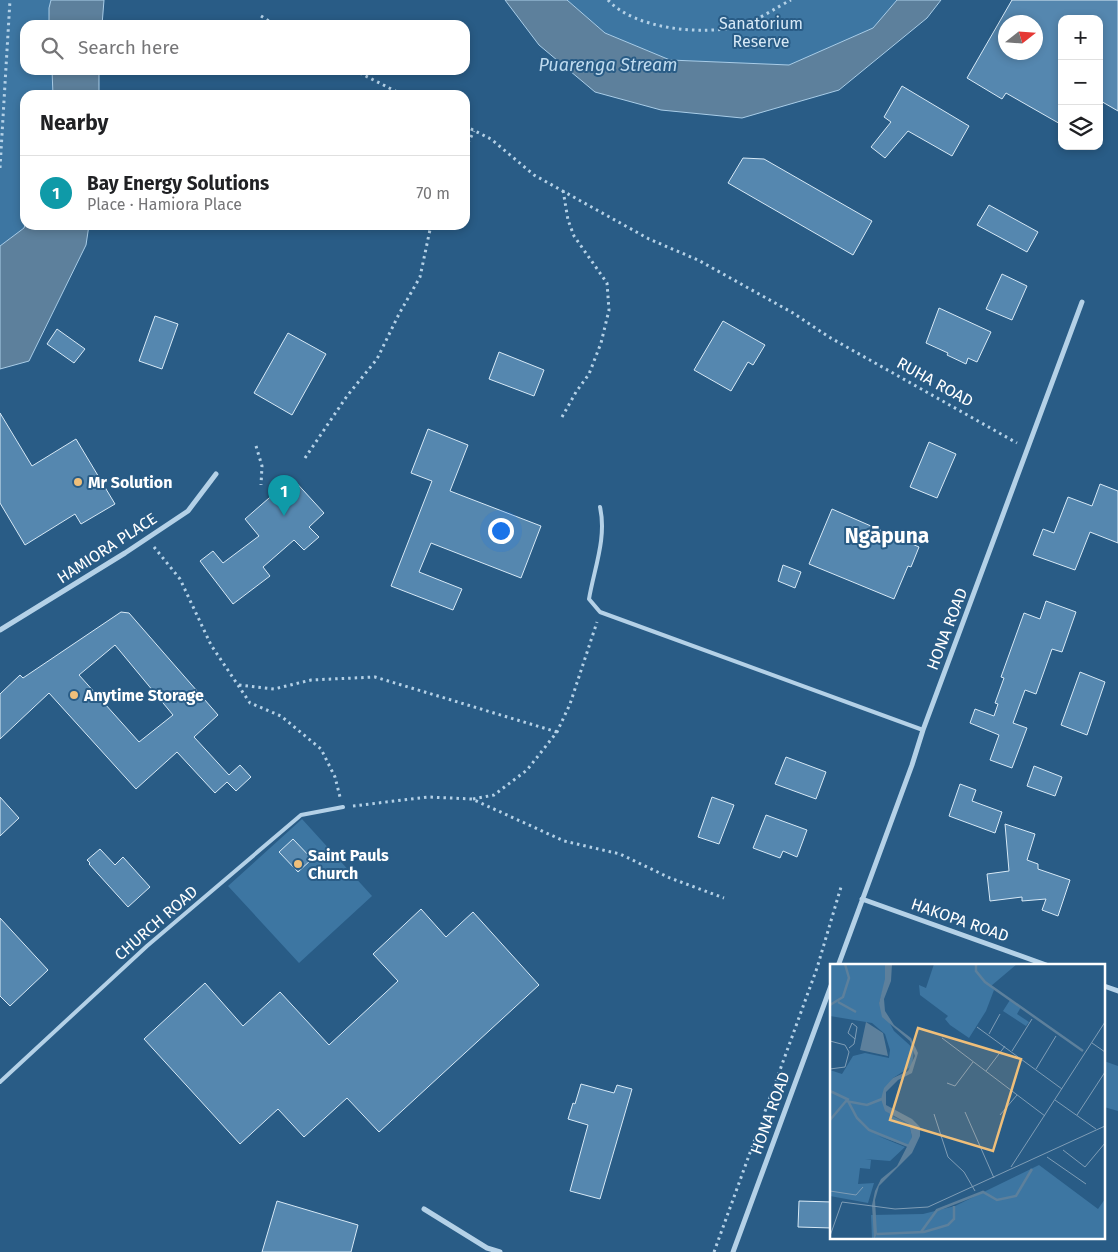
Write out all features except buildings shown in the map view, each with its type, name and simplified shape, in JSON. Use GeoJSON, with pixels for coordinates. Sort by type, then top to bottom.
{"type":"FeatureCollection","features":[{"type":"Feature","properties":{"kind":"street","name":"HONA ROAD"},"geometry":{"type":"LineString","coordinates":[[839,964],[912,765],[923,730],[1082,302]]}},
{"type":"Feature","properties":{"kind":"street","name":"HAMIORA PLACE"},"geometry":{"type":"LineString","coordinates":[[0,630],[188,511],[216,474]]}},
{"type":"Feature","properties":{"kind":"street","name":"HAKOPA ROAD"},"geometry":{"type":"LineString","coordinates":[[862,900],[1043,964]]}},
{"type":"Feature","properties":{"kind":"street"},"geometry":{"type":"LineString","coordinates":[[1106,987],[1118,991]]}},
{"type":"Feature","properties":{"kind":"street","name":"HONA ROAD"},"geometry":{"type":"LineString","coordinates":[[733,1252],[830,988]]}},
{"type":"Feature","properties":{"kind":"street"},"geometry":{"type":"LineString","coordinates":[[424,1209],[487,1248],[500,1252]]}},
{"type":"Feature","properties":{"kind":"lane"},"geometry":{"type":"LineString","coordinates":[[600,507],[603,518],[598,563],[589,599],[600,612],[923,730]]}},
{"type":"Feature","properties":{"kind":"lane","name":"CHURCH ROAD"},"geometry":{"type":"LineString","coordinates":[[0,1082],[147,946],[301,815],[343,807]]}},
{"type":"Feature","properties":{"kind":"path"},"geometry":{"type":"LineString","coordinates":[[0,168],[10,0]]}},
{"type":"Feature","properties":{"kind":"path"},"geometry":{"type":"LineString","coordinates":[[608,0],[614,7],[650,24],[710,31],[741,26],[792,0]]}},
{"type":"Feature","properties":{"kind":"path"},"geometry":{"type":"LineString","coordinates":[[261,16],[267,20]]}},
{"type":"Feature","properties":{"kind":"path"},"geometry":{"type":"LineString","coordinates":[[364,75],[393,90]]}},
{"type":"Feature","properties":{"kind":"path","name":"RUHA ROAD"},"geometry":{"type":"LineString","coordinates":[[470,129],[490,139],[534,175],[649,239],[698,260],[793,313],[829,337],[1028,449]]}},
{"type":"Feature","properties":{"kind":"path"},"geometry":{"type":"LineString","coordinates":[[470,139],[474,131]]}},
{"type":"Feature","properties":{"kind":"path"},"geometry":{"type":"LineString","coordinates":[[562,417],[589,374],[601,343],[609,310],[607,283],[574,236],[568,220],[563,190]]}},
{"type":"Feature","properties":{"kind":"path"},"geometry":{"type":"LineString","coordinates":[[305,458],[347,396],[377,359],[420,277],[430,230]]}},
{"type":"Feature","properties":{"kind":"path"},"geometry":{"type":"LineString","coordinates":[[256,446],[262,466],[260,485]]}},
{"type":"Feature","properties":{"kind":"path"},"geometry":{"type":"LineString","coordinates":[[147,538],[180,579],[211,644],[250,703],[282,716],[321,749],[336,777],[343,807],[428,796],[472,799],[494,795],[527,770],[557,732],[570,704],[600,612]]}},
{"type":"Feature","properties":{"kind":"path"},"geometry":{"type":"LineString","coordinates":[[238,685],[274,689],[311,680],[375,677],[557,732]]}},
{"type":"Feature","properties":{"kind":"path"},"geometry":{"type":"LineString","coordinates":[[472,799],[564,840],[620,854],[670,878],[724,898]]}},
{"type":"Feature","properties":{"kind":"path"},"geometry":{"type":"LineString","coordinates":[[714,1252],[817,968],[841,887]]}},
{"type":"Feature","properties":{"kind":"green space"},"geometry":{"type":"Polygon","coordinates":[[[0,0],[51,0],[49,20],[20,20],[20,75],[52,75],[53,90],[20,90],[21,230],[0,246],[0,0]]]}},
{"type":"Feature","properties":{"kind":"green space","name":"Sanatorium Reserve"},"geometry":{"type":"Polygon","coordinates":[[[567,0],[897,0],[873,28],[789,65],[670,60],[605,33],[567,0]]]}},
{"type":"Feature","properties":{"kind":"green space"},"geometry":{"type":"Polygon","coordinates":[[[302,819],[372,896],[299,963],[228,886],[302,819]]]}},
{"type":"Feature","properties":{"kind":"green space"},"geometry":{"type":"Polygon","coordinates":[[[1106,1062],[1118,1066],[1118,1111],[1106,1108],[1106,1062]]]}},
{"type":"Feature","properties":{"kind":"water"},"geometry":{"type":"Polygon","coordinates":[[[51,0],[104,0],[102,20],[49,20],[51,0]]]}},
{"type":"Feature","properties":{"kind":"water","name":"Puarenga Stream"},"geometry":{"type":"Polygon","coordinates":[[[505,0],[567,0],[605,33],[670,60],[789,65],[873,28],[897,0],[941,0],[927,18],[839,90],[742,118],[661,110],[595,92],[539,45],[505,0]]]}},
{"type":"Feature","properties":{"kind":"water"},"geometry":{"type":"Polygon","coordinates":[[[52,75],[99,75],[99,90],[53,90],[52,75]]]}},
{"type":"Feature","properties":{"kind":"water"},"geometry":{"type":"Polygon","coordinates":[[[21,230],[88,230],[86,245],[29,361],[0,369],[0,246],[21,230]]]}},
{"type":"Feature","properties":{"kind":"place","name":"Mr Solution"},"geometry":{"type":"Point","coordinates":[78,482]}},
{"type":"Feature","properties":{"kind":"place","name":"Bay Energy Solutions"},"geometry":{"type":"Point","coordinates":[284,516]}},
{"type":"Feature","properties":{"kind":"place","name":"Anytime Storage"},"geometry":{"type":"Point","coordinates":[74,695]}},
{"type":"Feature","properties":{"kind":"place","name":"Saint Pauls Church"},"geometry":{"type":"Point","coordinates":[298,864]}},
{"type":"Feature","properties":{"kind":"district","name":"Ngāpuna"},"geometry":{"type":"Point","coordinates":[887,536]}}]}
